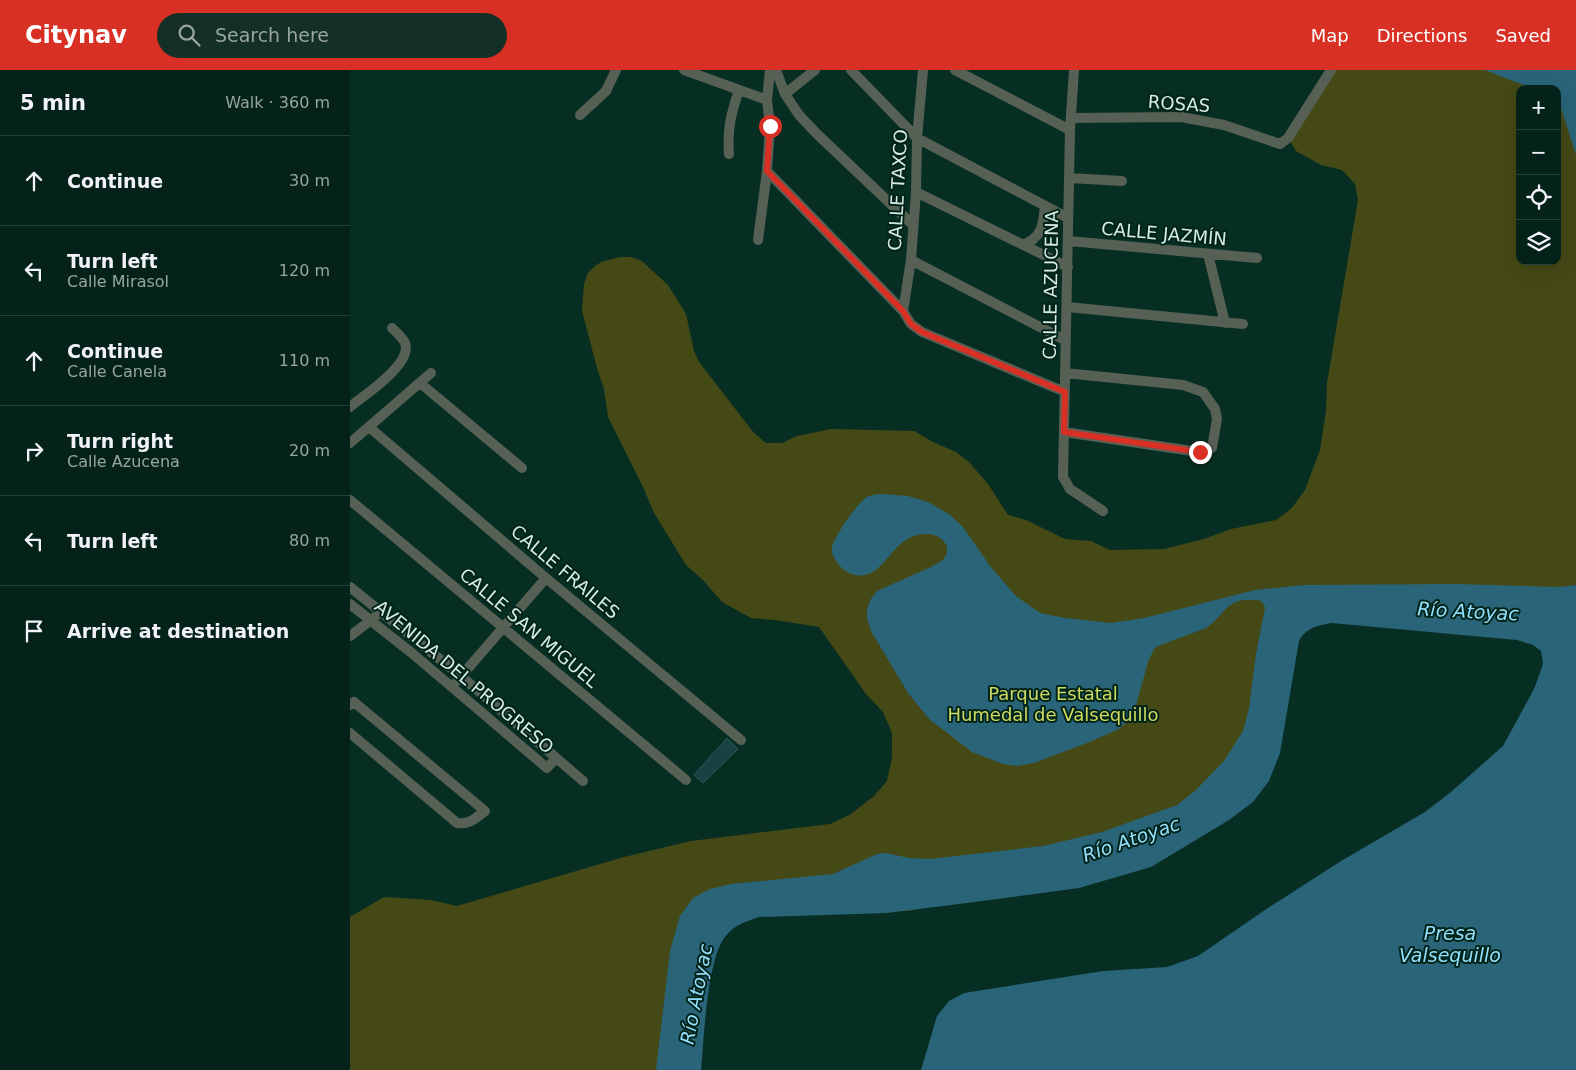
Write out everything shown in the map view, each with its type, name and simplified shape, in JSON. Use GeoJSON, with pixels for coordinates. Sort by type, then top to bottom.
{"type":"FeatureCollection","features":[{"type":"Feature","properties":{"kind":"street"},"geometry":{"type":"LineString","coordinates":[[580,115],[606,91],[616,70]]}},
{"type":"Feature","properties":{"kind":"street"},"geometry":{"type":"LineString","coordinates":[[684,70],[767,100]]}},
{"type":"Feature","properties":{"kind":"street"},"geometry":{"type":"LineString","coordinates":[[758,240],[767,171],[770,126],[767,100],[770,70]]}},
{"type":"Feature","properties":{"kind":"street"},"geometry":{"type":"LineString","coordinates":[[776,70],[785,94],[798,115],[913,226]]}},
{"type":"Feature","properties":{"kind":"street"},"geometry":{"type":"LineString","coordinates":[[785,94],[815,70]]}},
{"type":"Feature","properties":{"kind":"street"},"geometry":{"type":"LineString","coordinates":[[852,70],[917,138],[1068,218]]}},
{"type":"Feature","properties":{"kind":"street","name":"CALLE TAXCO"},"geometry":{"type":"LineString","coordinates":[[903,311],[916,192],[917,138],[922,70]]}},
{"type":"Feature","properties":{"kind":"street"},"geometry":{"type":"LineString","coordinates":[[955,70],[1070,130]]}},
{"type":"Feature","properties":{"kind":"street","name":"CALLE AZUCENA"},"geometry":{"type":"LineString","coordinates":[[1074,70],[1070,130],[1063,477],[1070,489],[1103,510]]}},
{"type":"Feature","properties":{"kind":"street","name":"ROSAS"},"geometry":{"type":"LineString","coordinates":[[1072,118],[1181,117],[1224,125],[1280,144],[1288,138],[1331,70]]}},
{"type":"Feature","properties":{"kind":"street"},"geometry":{"type":"LineString","coordinates":[[729,154],[730,116],[739,90]]}},
{"type":"Feature","properties":{"kind":"street"},"geometry":{"type":"LineString","coordinates":[[767,171],[903,311],[911,324],[922,332],[1065,392]]}},
{"type":"Feature","properties":{"kind":"street"},"geometry":{"type":"LineString","coordinates":[[1069,178],[1122,181]]}},
{"type":"Feature","properties":{"kind":"street"},"geometry":{"type":"LineString","coordinates":[[916,192],[1068,267]]}},
{"type":"Feature","properties":{"kind":"street"},"geometry":{"type":"LineString","coordinates":[[1024,245],[1038,235],[1042,225],[1045,206]]}},
{"type":"Feature","properties":{"kind":"street","name":"CALLE JAZMÍN"},"geometry":{"type":"LineString","coordinates":[[1069,241],[1257,258]]}},
{"type":"Feature","properties":{"kind":"street"},"geometry":{"type":"LineString","coordinates":[[1208,254],[1225,323]]}},
{"type":"Feature","properties":{"kind":"street"},"geometry":{"type":"LineString","coordinates":[[910,260],[1065,340]]}},
{"type":"Feature","properties":{"kind":"street"},"geometry":{"type":"LineString","coordinates":[[1067,307],[1243,324]]}},
{"type":"Feature","properties":{"kind":"street"},"geometry":{"type":"LineString","coordinates":[[350,407],[398,368],[406,354],[405,343],[392,328]]}},
{"type":"Feature","properties":{"kind":"street"},"geometry":{"type":"LineString","coordinates":[[1064,432],[1200,452],[1212,448],[1217,419],[1215,409],[1203,392],[1183,385],[1065,372]]}},
{"type":"Feature","properties":{"kind":"street"},"geometry":{"type":"LineString","coordinates":[[350,443],[431,374]]}},
{"type":"Feature","properties":{"kind":"street"},"geometry":{"type":"LineString","coordinates":[[420,382],[522,468]]}},
{"type":"Feature","properties":{"kind":"street","name":"CALLE FRAILES"},"geometry":{"type":"LineString","coordinates":[[370,427],[546,578],[741,740]]}},
{"type":"Feature","properties":{"kind":"street","name":"CALLE SAN MIGUEL"},"geometry":{"type":"LineString","coordinates":[[350,500],[686,780]]}},
{"type":"Feature","properties":{"kind":"street"},"geometry":{"type":"LineString","coordinates":[[450,686],[462,677],[502,627],[546,578]]}},
{"type":"Feature","properties":{"kind":"street","name":"AVENIDA DEL PROGRESO"},"geometry":{"type":"LineString","coordinates":[[350,587],[462,677],[583,781]]}},
{"type":"Feature","properties":{"kind":"street","name":"AVENIDA DEL PROGRESO"},"geometry":{"type":"LineString","coordinates":[[350,604],[547,768],[556,758]]}},
{"type":"Feature","properties":{"kind":"street"},"geometry":{"type":"LineString","coordinates":[[350,636],[382,612]]}},
{"type":"Feature","properties":{"kind":"street"},"geometry":{"type":"LineString","coordinates":[[350,705],[354,702],[485,811],[469,822],[457,823],[350,733]]}},
{"type":"Feature","properties":{"kind":"green space","name":"Parque Estatal Humedal de Valsequillo"},"geometry":{"type":"Polygon","coordinates":[[[1332,70],[1576,70],[1576,609],[1292,623],[1244,800],[1051,871],[909,911],[734,909],[716,930],[695,1070],[350,1070],[350,917],[384,897],[431,900],[457,906],[624,857],[691,841],[830,824],[851,814],[874,796],[887,781],[892,757],[892,733],[883,712],[866,694],[819,627],[751,618],[722,602],[703,580],[686,565],[654,513],[608,417],[604,389],[582,311],[584,284],[588,273],[594,267],[601,262],[620,257],[631,257],[642,261],[668,285],[686,314],[694,351],[699,362],[754,433],[766,443],[782,443],[797,436],[831,429],[914,431],[956,452],[969,462],[988,484],[1008,515],[1026,520],[1065,539],[1091,541],[1110,550],[1164,549],[1204,539],[1231,529],[1276,520],[1291,509],[1305,490],[1320,450],[1326,411],[1327,383],[1358,200],[1355,184],[1342,170],[1321,165],[1296,151],[1290,141],[1332,70]]]}},
{"type":"Feature","properties":{"kind":"water"},"geometry":{"type":"Polygon","coordinates":[[[1485,70],[1576,70],[1576,155],[1561,110],[1561,85],[1524,85],[1485,70]]]}},
{"type":"Feature","properties":{"kind":"water","name":"Presa Valsequillo"},"geometry":{"type":"Polygon","coordinates":[[[882,494],[908,496],[928,502],[949,514],[963,527],[990,566],[1016,596],[1040,613],[1065,618],[1111,623],[1144,618],[1255,590],[1305,585],[1457,584],[1559,587],[1576,585],[1576,1070],[921,1070],[937,1016],[949,1001],[964,993],[1103,971],[1167,967],[1198,956],[1341,861],[1425,812],[1451,792],[1503,746],[1534,689],[1543,664],[1541,651],[1533,645],[1517,640],[1331,623],[1312,628],[1299,641],[1280,753],[1269,781],[1253,802],[1229,820],[1151,867],[1079,888],[887,913],[759,917],[744,922],[725,937],[714,963],[707,1000],[701,1070],[656,1070],[670,951],[680,916],[693,898],[710,889],[731,884],[833,874],[877,854],[886,853],[909,858],[930,859],[1043,846],[1102,832],[1177,805],[1196,790],[1224,761],[1243,731],[1249,709],[1256,654],[1265,608],[1262,602],[1257,600],[1237,602],[1226,609],[1206,628],[1154,649],[1148,662],[1135,709],[1130,719],[1119,729],[1034,763],[1017,766],[1003,764],[972,752],[930,720],[908,693],[871,631],[867,618],[867,609],[877,591],[943,560],[947,553],[945,543],[934,535],[914,536],[900,545],[877,569],[863,575],[855,575],[846,571],[839,565],[833,555],[833,543],[846,521],[858,506],[868,496],[882,494]]]}},
{"type":"Feature","properties":{"kind":"building"},"geometry":{"type":"Polygon","coordinates":[[[727,738],[738,749],[703,783],[694,775],[727,738]]]}},
{"type":"Feature","properties":{"kind":"route"},"geometry":{"type":"LineString","coordinates":[[770,126],[767,171],[903,311],[911,324],[922,332],[1065,392],[1064,432],[1200,452]]}},
{"type":"Feature","properties":{"kind":"water label","name":"Río Atoyac"},"geometry":{"type":"Point","coordinates":[1468,611]}},
{"type":"Feature","properties":{"kind":"water label","name":"Río Atoyac"},"geometry":{"type":"Point","coordinates":[1131,839]}},
{"type":"Feature","properties":{"kind":"water label","name":"Río Atoyac"},"geometry":{"type":"Point","coordinates":[696,994]}}]}
